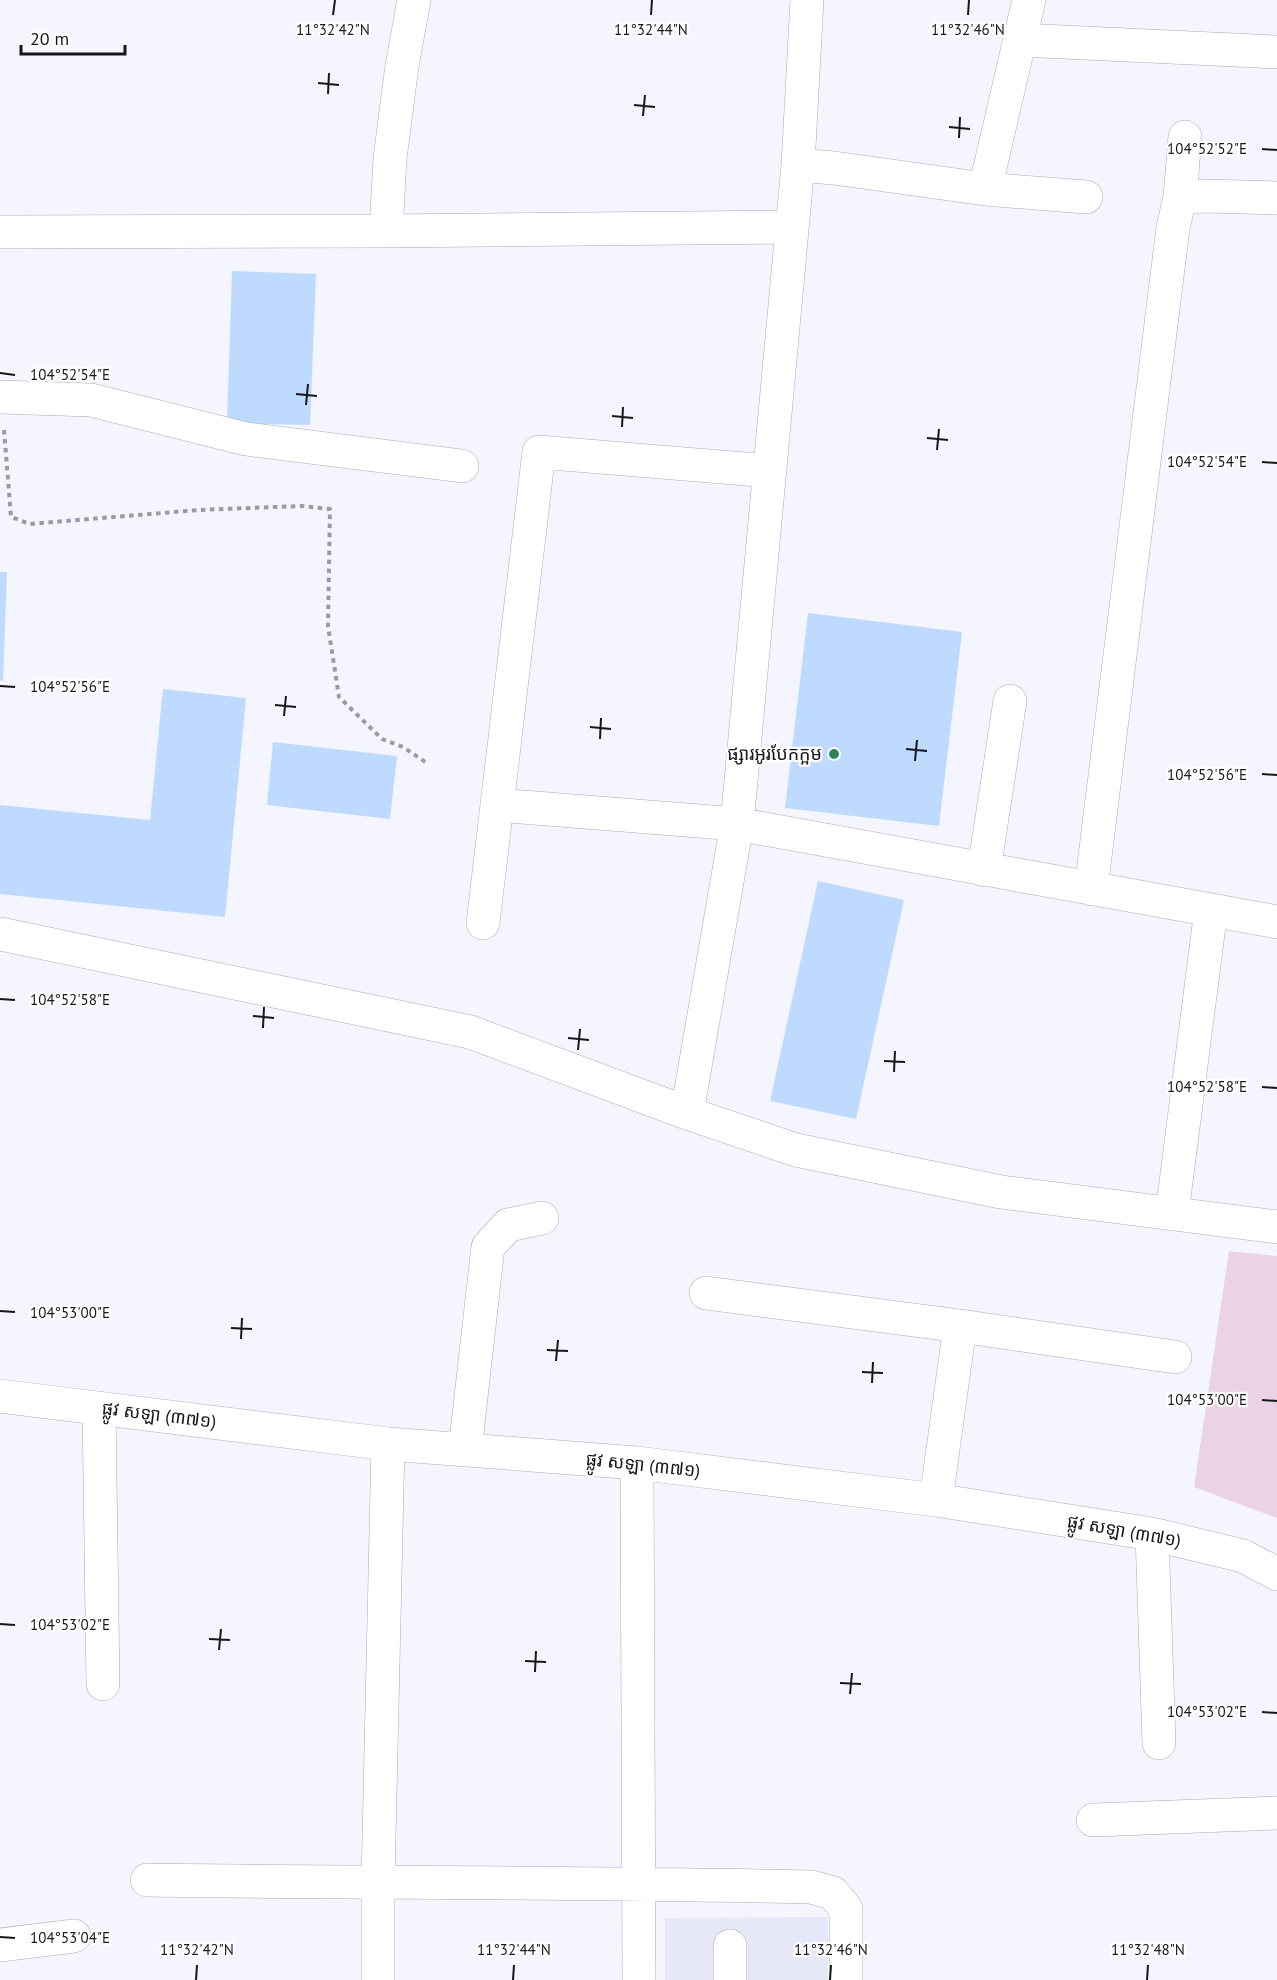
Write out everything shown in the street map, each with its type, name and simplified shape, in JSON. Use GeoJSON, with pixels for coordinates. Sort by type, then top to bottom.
{"type":"FeatureCollection","features":[{"type":"Feature","properties":{"kind":"street"},"geometry":{"type":"LineString","coordinates":[[386,231],[390,158],[402,66],[414,0]]}},
{"type":"Feature","properties":{"kind":"street"},"geometry":{"type":"LineString","coordinates":[[687,1113],[737,824],[798,165],[807,0]]}},
{"type":"Feature","properties":{"kind":"street"},"geometry":{"type":"LineString","coordinates":[[985,189],[1029,0]]}},
{"type":"Feature","properties":{"kind":"street"},"geometry":{"type":"LineString","coordinates":[[1020,40],[1277,52]]}},
{"type":"Feature","properties":{"kind":"street"},"geometry":{"type":"LineString","coordinates":[[1091,889],[1173,228],[1180,197],[1185,137]]}},
{"type":"Feature","properties":{"kind":"street"},"geometry":{"type":"LineString","coordinates":[[798,165],[985,189],[1086,197]]}},
{"type":"Feature","properties":{"kind":"street"},"geometry":{"type":"LineString","coordinates":[[1180,197],[1277,198]]}},
{"type":"Feature","properties":{"kind":"street"},"geometry":{"type":"LineString","coordinates":[[0,232],[791,227]]}},
{"type":"Feature","properties":{"kind":"street"},"geometry":{"type":"LineString","coordinates":[[0,397],[92,400],[246,439],[462,466]]}},
{"type":"Feature","properties":{"kind":"street"},"geometry":{"type":"LineString","coordinates":[[483,923],[539,452],[770,471]]}},
{"type":"Feature","properties":{"kind":"street"},"geometry":{"type":"LineString","coordinates":[[984,870],[1010,701]]}},
{"type":"Feature","properties":{"kind":"street"},"geometry":{"type":"LineString","coordinates":[[497,805],[737,824],[1277,922]]}},
{"type":"Feature","properties":{"kind":"street"},"geometry":{"type":"LineString","coordinates":[[1172,1213],[1211,910]]}},
{"type":"Feature","properties":{"kind":"street"},"geometry":{"type":"LineString","coordinates":[[0,934],[470,1032],[687,1113],[796,1150],[1001,1191],[1277,1227]]}},
{"type":"Feature","properties":{"kind":"street"},"geometry":{"type":"LineString","coordinates":[[465,1450],[488,1247],[508,1225],[542,1218]]}},
{"type":"Feature","properties":{"kind":"street"},"geometry":{"type":"LineString","coordinates":[[706,1293],[1176,1357]]}},
{"type":"Feature","properties":{"kind":"street"},"geometry":{"type":"LineString","coordinates":[[936,1500],[960,1326]]}},
{"type":"Feature","properties":{"kind":"street","name":"ផ្លូវ សឡា (៣៧១)"},"geometry":{"type":"LineString","coordinates":[[0,1396],[388,1444],[637,1463],[936,1500],[1152,1534],[1243,1556],[1277,1574]]}},
{"type":"Feature","properties":{"kind":"street"},"geometry":{"type":"LineString","coordinates":[[99,1408],[103,1684]]}},
{"type":"Feature","properties":{"kind":"street"},"geometry":{"type":"LineString","coordinates":[[378,1980],[378,1883],[388,1444]]}},
{"type":"Feature","properties":{"kind":"street"},"geometry":{"type":"LineString","coordinates":[[637,1463],[639,1980]]}},
{"type":"Feature","properties":{"kind":"street"},"geometry":{"type":"LineString","coordinates":[[1152,1534],[1159,1743]]}},
{"type":"Feature","properties":{"kind":"street"},"geometry":{"type":"LineString","coordinates":[[1093,1820],[1277,1813]]}},
{"type":"Feature","properties":{"kind":"street"},"geometry":{"type":"LineString","coordinates":[[147,1880],[638,1883],[812,1887],[833,1893],[846,1909],[846,1980]]}},
{"type":"Feature","properties":{"kind":"street"},"geometry":{"type":"LineString","coordinates":[[0,1945],[74,1936]]}},
{"type":"Feature","properties":{"kind":"street"},"geometry":{"type":"LineString","coordinates":[[730,1946],[730,1980]]}},
{"type":"Feature","properties":{"kind":"path"},"geometry":{"type":"LineString","coordinates":[[0,397],[11,517],[30,524],[198,510],[302,506],[330,509],[328,626],[339,697],[382,739],[403,747],[427,763]]}},
{"type":"Feature","properties":{"kind":"shaded area"},"geometry":{"type":"Polygon","coordinates":[[[1229,1251],[1277,1256],[1277,1518],[1194,1487],[1229,1251]]]}},
{"type":"Feature","properties":{"kind":"shaded area"},"geometry":{"type":"Polygon","coordinates":[[[828,1917],[828,1980],[665,1980],[665,1918],[828,1917]]]}},
{"type":"Feature","properties":{"kind":"building"},"geometry":{"type":"Polygon","coordinates":[[[232,271],[316,274],[310,425],[227,423],[232,271]]]}},
{"type":"Feature","properties":{"kind":"building"},"geometry":{"type":"Polygon","coordinates":[[[0,572],[7,572],[3,681],[0,680],[0,572]]]}},
{"type":"Feature","properties":{"kind":"building"},"geometry":{"type":"Polygon","coordinates":[[[808,613],[962,632],[939,826],[785,808],[808,613]]]}},
{"type":"Feature","properties":{"kind":"building"},"geometry":{"type":"Polygon","coordinates":[[[163,689],[246,698],[225,917],[0,894],[0,805],[150,820],[163,689]]]}},
{"type":"Feature","properties":{"kind":"building"},"geometry":{"type":"Polygon","coordinates":[[[273,742],[397,756],[390,819],[267,805],[273,742]]]}},
{"type":"Feature","properties":{"kind":"building"},"geometry":{"type":"Polygon","coordinates":[[[818,881],[904,900],[856,1119],[770,1101],[818,881]]]}},
{"type":"Feature","properties":{"kind":"place","name":"ផ្សារអូរបែកក្អម"},"geometry":{"type":"Point","coordinates":[834,754]}}]}
